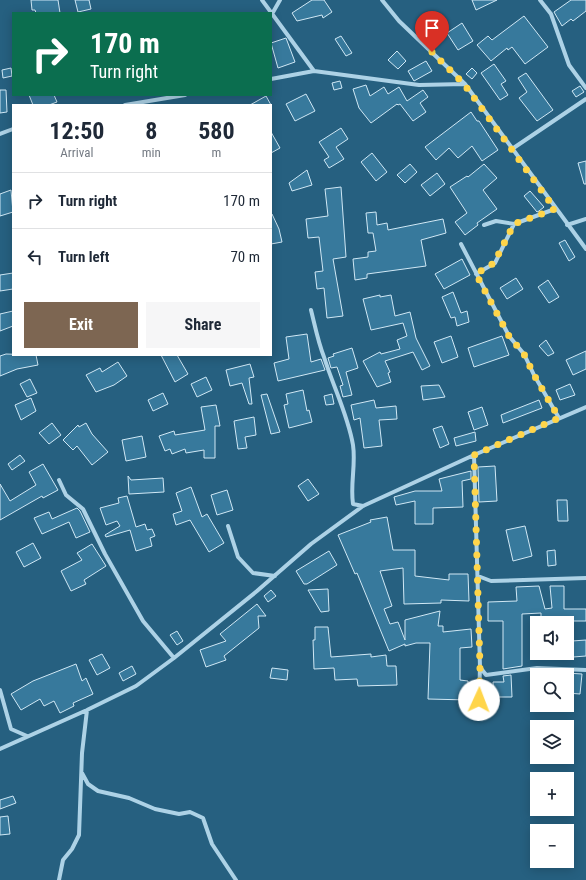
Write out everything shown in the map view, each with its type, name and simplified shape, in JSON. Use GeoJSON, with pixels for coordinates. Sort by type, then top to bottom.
{"type":"FeatureCollection","features":[{"type":"Feature","properties":{"kind":"street"},"geometry":{"type":"LineString","coordinates":[[262,0],[271,12]]}},
{"type":"Feature","properties":{"kind":"street"},"geometry":{"type":"LineString","coordinates":[[280,0],[272,14],[314,71]]}},
{"type":"Feature","properties":{"kind":"street"},"geometry":{"type":"LineString","coordinates":[[382,0],[399,21],[464,84],[586,249]]}},
{"type":"Feature","properties":{"kind":"street"},"geometry":{"type":"LineString","coordinates":[[540,0],[551,14],[569,65],[586,88]]}},
{"type":"Feature","properties":{"kind":"street"},"geometry":{"type":"LineString","coordinates":[[272,79],[314,71],[419,85],[464,84]]}},
{"type":"Feature","properties":{"kind":"street"},"geometry":{"type":"LineString","coordinates":[[130,104],[179,96]]}},
{"type":"Feature","properties":{"kind":"street"},"geometry":{"type":"LineString","coordinates":[[512,149],[586,99]]}},
{"type":"Feature","properties":{"kind":"street"},"geometry":{"type":"LineString","coordinates":[[0,134],[12,129]]}},
{"type":"Feature","properties":{"kind":"street"},"geometry":{"type":"LineString","coordinates":[[484,225],[496,221],[514,224],[555,209]]}},
{"type":"Feature","properties":{"kind":"street"},"geometry":{"type":"LineString","coordinates":[[567,225],[586,219]]}},
{"type":"Feature","properties":{"kind":"street"},"geometry":{"type":"LineString","coordinates":[[476,274],[494,263],[514,224]]}},
{"type":"Feature","properties":{"kind":"street"},"geometry":{"type":"LineString","coordinates":[[461,244],[509,336],[524,354],[534,375],[559,418]]}},
{"type":"Feature","properties":{"kind":"street"},"geometry":{"type":"LineString","coordinates":[[311,310],[323,356],[338,398],[352,445],[353,464],[351,489],[353,504],[363,506]]}},
{"type":"Feature","properties":{"kind":"street"},"geometry":{"type":"LineString","coordinates":[[0,749],[88,710],[136,686],[174,658],[275,576],[311,544],[363,506],[474,455],[586,407]]}},
{"type":"Feature","properties":{"kind":"street"},"geometry":{"type":"LineString","coordinates":[[474,455],[480,667],[479,700]]}},
{"type":"Feature","properties":{"kind":"street"},"geometry":{"type":"LineString","coordinates":[[60,480],[66,495],[83,509],[104,554],[143,622],[174,658]]}},
{"type":"Feature","properties":{"kind":"street"},"geometry":{"type":"LineString","coordinates":[[228,526],[238,557],[253,573],[275,576]]}},
{"type":"Feature","properties":{"kind":"street"},"geometry":{"type":"LineString","coordinates":[[478,576],[491,581],[586,578]]}},
{"type":"Feature","properties":{"kind":"street"},"geometry":{"type":"LineString","coordinates":[[480,667],[486,675],[509,674],[537,668],[586,670]]}},
{"type":"Feature","properties":{"kind":"street"},"geometry":{"type":"LineString","coordinates":[[0,690],[11,729],[27,736]]}},
{"type":"Feature","properties":{"kind":"street"},"geometry":{"type":"LineString","coordinates":[[59,880],[63,860],[72,849],[79,835],[82,753],[88,710]]}},
{"type":"Feature","properties":{"kind":"street"},"geometry":{"type":"LineString","coordinates":[[82,773],[88,784],[98,791],[129,798],[161,811],[179,814],[190,812],[203,818],[212,844],[236,880]]}},
{"type":"Feature","properties":{"kind":"building"},"geometry":{"type":"Polygon","coordinates":[[[31,0],[58,0],[60,12],[36,12],[35,10],[32,10],[31,0]]]}},
{"type":"Feature","properties":{"kind":"building"},"geometry":{"type":"Polygon","coordinates":[[[75,0],[89,0],[91,9],[78,12],[75,0]]]}},
{"type":"Feature","properties":{"kind":"building"},"geometry":{"type":"Polygon","coordinates":[[[312,0],[324,0],[332,12],[323,18],[322,15],[297,21],[292,13],[312,0]]]}},
{"type":"Feature","properties":{"kind":"building"},"geometry":{"type":"Polygon","coordinates":[[[472,0],[497,0],[476,10],[472,0]]]}},
{"type":"Feature","properties":{"kind":"building"},"geometry":{"type":"Polygon","coordinates":[[[571,0],[586,0],[586,11],[573,21],[571,19],[562,26],[554,12],[571,0]]]}},
{"type":"Feature","properties":{"kind":"building"},"geometry":{"type":"Polygon","coordinates":[[[524,16],[548,47],[525,64],[512,47],[508,50],[507,48],[491,61],[477,45],[488,36],[492,40],[524,16]]]}},
{"type":"Feature","properties":{"kind":"building"},"geometry":{"type":"Polygon","coordinates":[[[462,23],[473,41],[458,50],[447,33],[462,23]]]}},
{"type":"Feature","properties":{"kind":"building"},"geometry":{"type":"Polygon","coordinates":[[[341,36],[352,53],[346,56],[335,39],[341,36]]]}},
{"type":"Feature","properties":{"kind":"building"},"geometry":{"type":"Polygon","coordinates":[[[286,38],[295,62],[278,68],[272,43],[286,38]]]}},
{"type":"Feature","properties":{"kind":"building"},"geometry":{"type":"Polygon","coordinates":[[[397,51],[406,61],[398,69],[388,60],[397,51]]]}},
{"type":"Feature","properties":{"kind":"building"},"geometry":{"type":"Polygon","coordinates":[[[426,61],[432,71],[414,81],[408,71],[426,61]]]}},
{"type":"Feature","properties":{"kind":"building"},"geometry":{"type":"Polygon","coordinates":[[[494,64],[506,81],[501,84],[508,95],[500,100],[481,73],[494,64]]]}},
{"type":"Feature","properties":{"kind":"building"},"geometry":{"type":"Polygon","coordinates":[[[11,68],[12,76],[3,78],[2,70],[11,68]]]}},
{"type":"Feature","properties":{"kind":"building"},"geometry":{"type":"Polygon","coordinates":[[[472,68],[477,73],[472,79],[466,74],[472,68]]]}},
{"type":"Feature","properties":{"kind":"building"},"geometry":{"type":"Polygon","coordinates":[[[526,73],[553,110],[537,121],[519,98],[527,92],[518,78],[526,73]]]}},
{"type":"Feature","properties":{"kind":"building"},"geometry":{"type":"Polygon","coordinates":[[[340,81],[342,88],[334,90],[332,83],[340,81]]]}},
{"type":"Feature","properties":{"kind":"building"},"geometry":{"type":"Polygon","coordinates":[[[366,85],[370,96],[384,87],[388,94],[399,87],[407,101],[423,90],[428,97],[420,103],[426,112],[413,121],[400,104],[397,104],[371,123],[359,108],[353,89],[366,85]]]}},
{"type":"Feature","properties":{"kind":"building"},"geometry":{"type":"Polygon","coordinates":[[[580,86],[584,92],[576,97],[572,91],[580,86]]]}},
{"type":"Feature","properties":{"kind":"building"},"geometry":{"type":"Polygon","coordinates":[[[0,90],[6,90],[7,112],[0,113],[0,90]]]}},
{"type":"Feature","properties":{"kind":"building"},"geometry":{"type":"Polygon","coordinates":[[[306,94],[315,111],[295,121],[286,104],[306,94]]]}},
{"type":"Feature","properties":{"kind":"building"},"geometry":{"type":"Polygon","coordinates":[[[29,96],[54,96],[57,102],[52,104],[33,104],[29,96]]]}},
{"type":"Feature","properties":{"kind":"building"},"geometry":{"type":"Polygon","coordinates":[[[266,96],[270,104],[252,104],[266,96]]]}},
{"type":"Feature","properties":{"kind":"building"},"geometry":{"type":"Polygon","coordinates":[[[471,112],[477,121],[479,121],[498,150],[482,161],[472,146],[458,158],[449,148],[436,160],[425,147],[471,112]]]}},
{"type":"Feature","properties":{"kind":"building"},"geometry":{"type":"Polygon","coordinates":[[[341,128],[348,139],[336,147],[344,159],[329,168],[324,160],[329,157],[319,142],[341,128]]]}},
{"type":"Feature","properties":{"kind":"building"},"geometry":{"type":"Polygon","coordinates":[[[272,134],[280,148],[272,152],[272,134]]]}},
{"type":"Feature","properties":{"kind":"building"},"geometry":{"type":"Polygon","coordinates":[[[372,153],[387,172],[376,181],[361,162],[372,153]]]}},
{"type":"Feature","properties":{"kind":"building"},"geometry":{"type":"Polygon","coordinates":[[[586,161],[586,184],[584,184],[578,163],[586,161]]]}},
{"type":"Feature","properties":{"kind":"building"},"geometry":{"type":"Polygon","coordinates":[[[410,164],[417,172],[405,183],[397,175],[410,164]]]}},
{"type":"Feature","properties":{"kind":"building"},"geometry":{"type":"Polygon","coordinates":[[[484,164],[497,178],[483,190],[497,209],[477,223],[478,225],[465,235],[455,222],[467,213],[450,187],[467,176],[468,177],[484,164]]]}},
{"type":"Feature","properties":{"kind":"building"},"geometry":{"type":"Polygon","coordinates":[[[307,170],[312,185],[292,191],[289,183],[307,170]]]}},
{"type":"Feature","properties":{"kind":"building"},"geometry":{"type":"Polygon","coordinates":[[[437,173],[445,184],[430,196],[421,185],[437,173]]]}},
{"type":"Feature","properties":{"kind":"building"},"geometry":{"type":"Polygon","coordinates":[[[341,187],[346,257],[333,259],[343,316],[327,318],[324,288],[317,289],[315,272],[323,271],[319,237],[308,238],[306,219],[328,216],[325,189],[341,187]]]}},
{"type":"Feature","properties":{"kind":"building"},"geometry":{"type":"Polygon","coordinates":[[[11,190],[12,212],[0,216],[0,194],[11,190]]]}},
{"type":"Feature","properties":{"kind":"building"},"geometry":{"type":"Polygon","coordinates":[[[530,191],[544,207],[537,212],[524,196],[530,191]]]}},
{"type":"Feature","properties":{"kind":"building"},"geometry":{"type":"Polygon","coordinates":[[[376,212],[377,225],[387,223],[388,230],[443,219],[446,233],[421,240],[426,266],[367,274],[367,278],[355,280],[353,259],[368,257],[368,252],[376,251],[373,233],[368,233],[366,213],[376,212]]]}},
{"type":"Feature","properties":{"kind":"building"},"geometry":{"type":"Polygon","coordinates":[[[272,214],[279,229],[282,242],[272,244],[272,214]]]}},
{"type":"Feature","properties":{"kind":"building"},"geometry":{"type":"Polygon","coordinates":[[[565,240],[575,257],[569,261],[559,243],[565,240]]]}},
{"type":"Feature","properties":{"kind":"building"},"geometry":{"type":"Polygon","coordinates":[[[462,259],[470,275],[444,289],[435,274],[462,259]]]}},
{"type":"Feature","properties":{"kind":"building"},"geometry":{"type":"Polygon","coordinates":[[[12,273],[12,289],[0,291],[0,275],[12,273]]]}},
{"type":"Feature","properties":{"kind":"building"},"geometry":{"type":"Polygon","coordinates":[[[516,278],[523,289],[507,299],[500,288],[516,278]]]}},
{"type":"Feature","properties":{"kind":"building"},"geometry":{"type":"Polygon","coordinates":[[[548,280],[559,297],[549,303],[538,287],[548,280]]]}},
{"type":"Feature","properties":{"kind":"building"},"geometry":{"type":"Polygon","coordinates":[[[453,292],[461,313],[467,311],[469,322],[457,326],[455,317],[451,318],[442,297],[453,292]]]}},
{"type":"Feature","properties":{"kind":"building"},"geometry":{"type":"Polygon","coordinates":[[[380,295],[380,297],[391,295],[395,316],[410,312],[416,338],[430,366],[422,370],[413,352],[385,361],[390,372],[388,373],[391,382],[377,387],[363,361],[380,352],[381,354],[400,349],[397,340],[407,336],[403,323],[371,330],[363,299],[380,295]]]}},
{"type":"Feature","properties":{"kind":"building"},"geometry":{"type":"Polygon","coordinates":[[[12,311],[12,326],[0,331],[0,314],[12,311]]]}},
{"type":"Feature","properties":{"kind":"building"},"geometry":{"type":"Polygon","coordinates":[[[307,334],[311,362],[321,359],[325,370],[278,381],[274,363],[289,359],[286,337],[307,334]]]}},
{"type":"Feature","properties":{"kind":"building"},"geometry":{"type":"Polygon","coordinates":[[[451,336],[458,357],[442,363],[434,342],[451,336]]]}},
{"type":"Feature","properties":{"kind":"building"},"geometry":{"type":"Polygon","coordinates":[[[502,336],[509,355],[474,367],[468,348],[502,336]]]}},
{"type":"Feature","properties":{"kind":"building"},"geometry":{"type":"Polygon","coordinates":[[[546,340],[554,353],[548,356],[539,346],[546,340]]]}},
{"type":"Feature","properties":{"kind":"building"},"geometry":{"type":"Polygon","coordinates":[[[352,348],[358,368],[346,372],[352,395],[343,397],[340,386],[343,385],[337,367],[331,368],[328,358],[334,356],[333,354],[352,348]]]}},
{"type":"Feature","properties":{"kind":"building"},"geometry":{"type":"Polygon","coordinates":[[[586,351],[586,369],[573,375],[566,360],[586,351]]]}},
{"type":"Feature","properties":{"kind":"building"},"geometry":{"type":"Polygon","coordinates":[[[6,354],[12,354],[12,356],[36,356],[38,365],[17,369],[0,376],[0,356],[6,354]]]}},
{"type":"Feature","properties":{"kind":"building"},"geometry":{"type":"Polygon","coordinates":[[[162,356],[178,356],[188,374],[175,382],[162,356]]]}},
{"type":"Feature","properties":{"kind":"building"},"geometry":{"type":"Polygon","coordinates":[[[118,362],[127,376],[114,385],[96,392],[86,375],[100,368],[102,372],[118,362]]]}},
{"type":"Feature","properties":{"kind":"building"},"geometry":{"type":"Polygon","coordinates":[[[250,364],[254,377],[249,378],[252,404],[249,404],[242,383],[230,386],[226,370],[250,364]]]}},
{"type":"Feature","properties":{"kind":"building"},"geometry":{"type":"Polygon","coordinates":[[[206,377],[212,390],[197,397],[191,384],[206,377]]]}},
{"type":"Feature","properties":{"kind":"building"},"geometry":{"type":"Polygon","coordinates":[[[30,379],[37,393],[27,397],[20,384],[30,379]]]}},
{"type":"Feature","properties":{"kind":"building"},"geometry":{"type":"Polygon","coordinates":[[[570,384],[575,395],[560,400],[556,390],[570,384]]]}},
{"type":"Feature","properties":{"kind":"building"},"geometry":{"type":"Polygon","coordinates":[[[439,385],[445,397],[423,400],[421,386],[439,385]]]}},
{"type":"Feature","properties":{"kind":"building"},"geometry":{"type":"Polygon","coordinates":[[[303,390],[307,411],[309,410],[312,422],[289,428],[284,405],[288,404],[286,394],[303,390]]]}},
{"type":"Feature","properties":{"kind":"building"},"geometry":{"type":"Polygon","coordinates":[[[163,393],[168,404],[153,411],[148,400],[163,393]]]}},
{"type":"Feature","properties":{"kind":"building"},"geometry":{"type":"Polygon","coordinates":[[[267,394],[280,432],[271,434],[261,395],[267,394]]]}},
{"type":"Feature","properties":{"kind":"building"},"geometry":{"type":"Polygon","coordinates":[[[332,394],[334,404],[326,405],[324,396],[332,394]]]}},
{"type":"Feature","properties":{"kind":"building"},"geometry":{"type":"Polygon","coordinates":[[[31,398],[36,411],[21,420],[15,405],[31,398]]]}},
{"type":"Feature","properties":{"kind":"building"},"geometry":{"type":"Polygon","coordinates":[[[374,400],[376,408],[396,406],[397,419],[379,420],[382,446],[364,448],[360,418],[354,420],[351,405],[374,400]]]}},
{"type":"Feature","properties":{"kind":"building"},"geometry":{"type":"Polygon","coordinates":[[[539,400],[542,408],[503,423],[501,415],[539,400]]]}},
{"type":"Feature","properties":{"kind":"building"},"geometry":{"type":"Polygon","coordinates":[[[216,405],[220,426],[215,426],[215,458],[204,458],[204,450],[186,453],[185,449],[172,454],[170,449],[165,451],[159,436],[174,431],[175,435],[205,430],[201,407],[216,405]]]}},
{"type":"Feature","properties":{"kind":"building"},"geometry":{"type":"Polygon","coordinates":[[[482,407],[488,425],[474,430],[468,412],[482,407]]]}},
{"type":"Feature","properties":{"kind":"building"},"geometry":{"type":"Polygon","coordinates":[[[254,417],[256,435],[245,437],[247,448],[238,449],[234,421],[254,417]]]}},
{"type":"Feature","properties":{"kind":"building"},"geometry":{"type":"Polygon","coordinates":[[[52,423],[61,435],[49,444],[39,433],[52,423]]]}},
{"type":"Feature","properties":{"kind":"building"},"geometry":{"type":"Polygon","coordinates":[[[86,423],[92,434],[108,452],[92,465],[77,446],[73,450],[63,440],[78,425],[79,427],[86,423]]]}},
{"type":"Feature","properties":{"kind":"building"},"geometry":{"type":"Polygon","coordinates":[[[442,426],[449,444],[440,448],[433,429],[442,426]]]}},
{"type":"Feature","properties":{"kind":"building"},"geometry":{"type":"Polygon","coordinates":[[[475,432],[476,441],[456,446],[454,438],[475,432]]]}},
{"type":"Feature","properties":{"kind":"building"},"geometry":{"type":"Polygon","coordinates":[[[142,436],[146,457],[126,461],[122,440],[142,436]]]}},
{"type":"Feature","properties":{"kind":"building"},"geometry":{"type":"Polygon","coordinates":[[[20,455],[25,461],[12,470],[8,464],[20,455]]]}},
{"type":"Feature","properties":{"kind":"building"},"geometry":{"type":"Polygon","coordinates":[[[43,464],[58,490],[43,498],[42,496],[0,520],[0,484],[10,501],[36,485],[29,472],[43,464]]]}},
{"type":"Feature","properties":{"kind":"building"},"geometry":{"type":"Polygon","coordinates":[[[495,466],[497,501],[479,502],[478,467],[495,466]]]}},
{"type":"Feature","properties":{"kind":"building"},"geometry":{"type":"Polygon","coordinates":[[[471,471],[471,479],[462,481],[463,507],[433,508],[433,524],[415,524],[415,501],[396,505],[394,497],[415,491],[442,491],[439,479],[471,471]]]}},
{"type":"Feature","properties":{"kind":"building"},"geometry":{"type":"Polygon","coordinates":[[[128,476],[131,480],[163,478],[164,492],[129,494],[128,476]]]}},
{"type":"Feature","properties":{"kind":"building"},"geometry":{"type":"Polygon","coordinates":[[[308,479],[319,494],[308,501],[298,486],[308,479]]]}},
{"type":"Feature","properties":{"kind":"building"},"geometry":{"type":"Polygon","coordinates":[[[191,487],[202,517],[207,514],[224,543],[209,552],[190,520],[176,525],[173,514],[182,511],[176,493],[191,487]]]}},
{"type":"Feature","properties":{"kind":"building"},"geometry":{"type":"Polygon","coordinates":[[[227,490],[233,510],[217,515],[211,495],[227,490]]]}},
{"type":"Feature","properties":{"kind":"building"},"geometry":{"type":"Polygon","coordinates":[[[127,496],[136,527],[145,524],[147,530],[152,529],[155,536],[150,538],[152,546],[136,551],[130,530],[106,537],[105,535],[120,526],[117,521],[106,525],[100,508],[119,503],[118,498],[127,496]]]}},
{"type":"Feature","properties":{"kind":"building"},"geometry":{"type":"Polygon","coordinates":[[[557,500],[567,500],[568,521],[558,521],[557,500]]]}},
{"type":"Feature","properties":{"kind":"building"},"geometry":{"type":"Polygon","coordinates":[[[77,508],[80,511],[90,532],[76,538],[69,522],[42,534],[34,518],[49,512],[52,519],[77,508]]]}},
{"type":"Feature","properties":{"kind":"building"},"geometry":{"type":"Polygon","coordinates":[[[387,517],[393,550],[415,550],[415,576],[449,580],[449,574],[468,574],[469,601],[441,600],[441,603],[404,604],[403,568],[380,571],[392,606],[384,609],[390,624],[398,622],[405,640],[405,620],[440,611],[438,626],[443,626],[443,632],[471,629],[472,647],[460,648],[460,680],[468,681],[468,700],[428,699],[430,643],[416,643],[405,646],[405,644],[389,651],[357,573],[355,574],[338,535],[371,522],[370,520],[387,517]]]}},
{"type":"Feature","properties":{"kind":"building"},"geometry":{"type":"Polygon","coordinates":[[[525,526],[532,556],[513,561],[506,530],[525,526]]]}},
{"type":"Feature","properties":{"kind":"building"},"geometry":{"type":"Polygon","coordinates":[[[33,543],[41,558],[24,567],[16,552],[33,543]]]}},
{"type":"Feature","properties":{"kind":"building"},"geometry":{"type":"Polygon","coordinates":[[[92,544],[106,566],[84,580],[86,584],[71,591],[61,571],[82,560],[77,553],[92,544]]]}},
{"type":"Feature","properties":{"kind":"building"},"geometry":{"type":"Polygon","coordinates":[[[555,550],[556,565],[548,566],[547,551],[555,550]]]}},
{"type":"Feature","properties":{"kind":"building"},"geometry":{"type":"Polygon","coordinates":[[[329,551],[337,565],[307,584],[304,584],[296,571],[329,551]]]}},
{"type":"Feature","properties":{"kind":"building"},"geometry":{"type":"Polygon","coordinates":[[[539,586],[545,609],[552,608],[550,586],[564,586],[564,609],[586,609],[586,621],[574,621],[574,616],[541,616],[541,613],[522,614],[522,666],[503,669],[503,621],[488,621],[488,602],[517,601],[516,587],[539,586]]]}},
{"type":"Feature","properties":{"kind":"building"},"geometry":{"type":"Polygon","coordinates":[[[328,589],[329,611],[321,612],[308,590],[328,589]]]}},
{"type":"Feature","properties":{"kind":"building"},"geometry":{"type":"Polygon","coordinates":[[[271,590],[276,596],[268,602],[264,596],[271,590]]]}},
{"type":"Feature","properties":{"kind":"building"},"geometry":{"type":"Polygon","coordinates":[[[257,604],[266,616],[258,616],[259,628],[224,656],[226,660],[206,667],[200,650],[226,641],[220,634],[257,604]]]}},
{"type":"Feature","properties":{"kind":"building"},"geometry":{"type":"Polygon","coordinates":[[[315,627],[328,627],[331,657],[371,654],[371,657],[386,655],[387,666],[396,666],[397,685],[358,686],[357,679],[335,680],[334,668],[314,669],[313,640],[315,640],[315,627]]]}},
{"type":"Feature","properties":{"kind":"building"},"geometry":{"type":"Polygon","coordinates":[[[177,631],[183,641],[177,645],[170,635],[177,631]]]}},
{"type":"Feature","properties":{"kind":"building"},"geometry":{"type":"Polygon","coordinates":[[[586,640],[586,656],[574,657],[574,641],[586,640]]]}},
{"type":"Feature","properties":{"kind":"building"},"geometry":{"type":"Polygon","coordinates":[[[102,654],[110,668],[97,675],[89,660],[102,654]]]}},
{"type":"Feature","properties":{"kind":"building"},"geometry":{"type":"Polygon","coordinates":[[[76,664],[82,681],[86,678],[93,694],[73,703],[74,706],[60,713],[54,701],[44,706],[40,699],[21,710],[11,694],[33,681],[76,664]]]}},
{"type":"Feature","properties":{"kind":"building"},"geometry":{"type":"Polygon","coordinates":[[[132,666],[136,674],[123,681],[119,673],[132,666]]]}},
{"type":"Feature","properties":{"kind":"building"},"geometry":{"type":"Polygon","coordinates":[[[272,668],[288,670],[287,680],[270,678],[272,668]]]}},
{"type":"Feature","properties":{"kind":"building"},"geometry":{"type":"Polygon","coordinates":[[[574,673],[582,674],[580,694],[574,694],[574,673]]]}},
{"type":"Feature","properties":{"kind":"building"},"geometry":{"type":"Polygon","coordinates":[[[511,675],[512,697],[494,697],[493,682],[504,682],[503,676],[511,675]]]}},
{"type":"Feature","properties":{"kind":"building"},"geometry":{"type":"Polygon","coordinates":[[[13,796],[16,803],[0,809],[0,800],[13,796]]]}},
{"type":"Feature","properties":{"kind":"building"},"geometry":{"type":"Polygon","coordinates":[[[8,816],[10,834],[0,835],[0,817],[8,816]]]}},
{"type":"Feature","properties":{"kind":"route"},"geometry":{"type":"LineString","coordinates":[[432,52],[464,84],[555,209],[514,224],[494,263],[476,274],[498,317],[509,336],[524,354],[534,375],[559,418],[474,455],[480,667],[479,700]]}}]}
